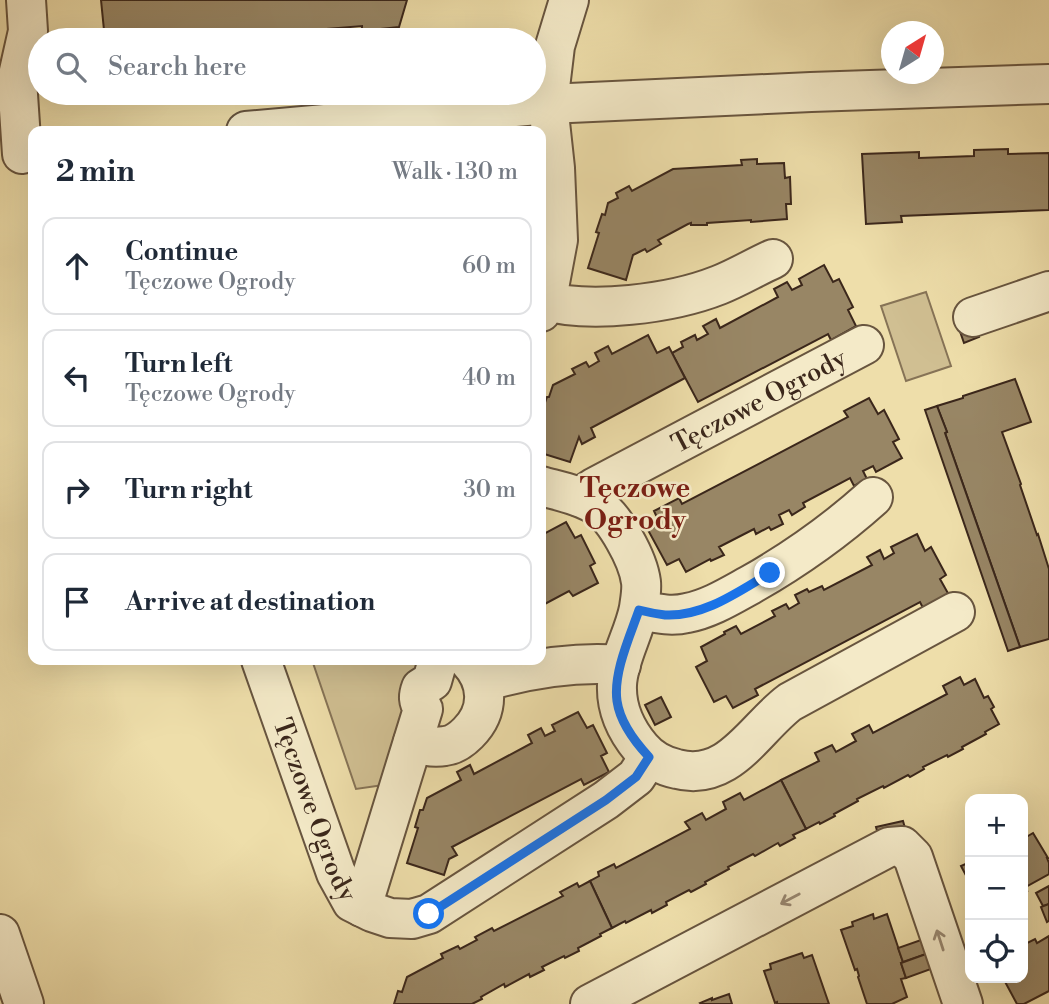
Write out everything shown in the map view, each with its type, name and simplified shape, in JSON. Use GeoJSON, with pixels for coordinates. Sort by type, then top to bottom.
{"type":"FeatureCollection","features":[{"type":"Feature","properties":{"kind":"street"},"geometry":{"type":"LineString","coordinates":[[19,154],[18,80],[10,60],[28,31],[26,0]]}},
{"type":"Feature","properties":{"kind":"street"},"geometry":{"type":"LineString","coordinates":[[546,291],[558,240],[548,169],[548,104],[555,46],[569,0]]}},
{"type":"Feature","properties":{"kind":"street"},"geometry":{"type":"LineString","coordinates":[[548,104],[1049,85]]}},
{"type":"Feature","properties":{"kind":"street"},"geometry":{"type":"LineString","coordinates":[[302,126],[537,105]]}},
{"type":"Feature","properties":{"kind":"street"},"geometry":{"type":"LineString","coordinates":[[546,304],[636,304],[690,294],[719,285],[773,259]]}},
{"type":"Feature","properties":{"kind":"street"},"geometry":{"type":"LineString","coordinates":[[973,317],[1049,291]]}},
{"type":"Feature","properties":{"kind":"street","name":"Tęczowe Ogrody"},"geometry":{"type":"LineString","coordinates":[[580,497],[864,345]]}},
{"type":"Feature","properties":{"kind":"street"},"geometry":{"type":"LineString","coordinates":[[546,487],[597,505],[614,522],[636,565],[642,583],[639,610],[617,681],[617,702],[626,728],[649,757],[664,766],[682,771],[702,771],[725,762],[755,736],[777,711],[790,702],[956,612]]}},
{"type":"Feature","properties":{"kind":"street"},"geometry":{"type":"LineString","coordinates":[[639,610],[665,615],[684,614],[705,608],[770,573],[847,520],[873,497]]}},
{"type":"Feature","properties":{"kind":"street"},"geometry":{"type":"LineString","coordinates":[[413,742],[432,747],[447,746],[466,736],[477,723],[485,701],[475,671],[518,672],[601,663],[621,665]]}},
{"type":"Feature","properties":{"kind":"street","name":"Tęczowe Ogrody"},"geometry":{"type":"LineString","coordinates":[[263,665],[336,873],[352,902],[390,918],[412,919],[429,914],[606,800],[636,777],[649,757]]}},
{"type":"Feature","properties":{"kind":"street"},"geometry":{"type":"LineString","coordinates":[[362,907],[423,709],[418,696],[421,688],[432,681],[437,665]]}},
{"type":"Feature","properties":{"kind":"street"},"geometry":{"type":"LineString","coordinates":[[590,1004],[889,847],[902,846],[913,856],[963,1004]]}},
{"type":"Feature","properties":{"kind":"street"},"geometry":{"type":"LineString","coordinates":[[0,934],[24,1004]]}},
{"type":"Feature","properties":{"kind":"shaded area"},"geometry":{"type":"Polygon","coordinates":[[[926,292],[951,366],[906,381],[881,306],[926,292]]]}},
{"type":"Feature","properties":{"kind":"shaded area"},"geometry":{"type":"Polygon","coordinates":[[[314,665],[426,665],[407,718],[390,784],[356,789],[314,665]]]}},
{"type":"Feature","properties":{"kind":"building"},"geometry":{"type":"Polygon","coordinates":[[[101,0],[407,0],[399,27],[390,28],[104,28],[101,0]]]}},
{"type":"Feature","properties":{"kind":"building"},"geometry":{"type":"Polygon","coordinates":[[[1008,149],[1008,154],[1049,153],[1049,210],[901,216],[902,222],[866,224],[862,154],[919,152],[919,158],[974,156],[974,150],[1008,149]]]}},
{"type":"Feature","properties":{"kind":"building"},"geometry":{"type":"Polygon","coordinates":[[[757,159],[757,164],[784,163],[785,178],[790,177],[791,204],[786,204],[787,219],[688,224],[658,240],[661,244],[647,252],[645,249],[633,255],[626,280],[588,268],[602,214],[605,215],[608,203],[618,198],[616,193],[629,186],[632,191],[673,169],[742,165],[741,160],[757,159]]]}},
{"type":"Feature","properties":{"kind":"building"},"geometry":{"type":"Polygon","coordinates":[[[824,265],[833,282],[839,279],[853,307],[848,310],[856,326],[831,340],[828,334],[698,402],[672,353],[683,347],[681,342],[695,335],[697,340],[708,334],[703,326],[716,319],[720,328],[778,297],[774,289],[787,282],[792,290],[802,285],[799,279],[824,265]]]}},
{"type":"Feature","properties":{"kind":"building"},"geometry":{"type":"Polygon","coordinates":[[[971,315],[979,337],[964,343],[956,320],[971,315]]]}},
{"type":"Feature","properties":{"kind":"building"},"geometry":{"type":"Polygon","coordinates":[[[648,335],[657,353],[669,347],[685,378],[591,428],[595,437],[582,444],[579,437],[570,462],[546,455],[546,400],[553,385],[575,374],[572,369],[586,362],[589,367],[599,361],[595,353],[608,346],[612,354],[648,335]]]}},
{"type":"Feature","properties":{"kind":"building"},"geometry":{"type":"Polygon","coordinates":[[[1015,379],[1031,422],[1002,432],[1049,569],[1049,639],[1020,647],[937,406],[1015,379]]]}},
{"type":"Feature","properties":{"kind":"building"},"geometry":{"type":"Polygon","coordinates":[[[869,398],[878,414],[884,410],[899,439],[893,442],[902,458],[876,472],[873,466],[863,471],[867,479],[854,486],[850,478],[803,503],[805,507],[792,515],[789,510],[779,515],[783,524],[771,530],[769,527],[756,534],[754,529],[719,547],[724,555],[711,561],[710,559],[686,572],[679,559],[667,565],[648,530],[660,524],[654,511],[679,498],[682,504],[848,417],[844,411],[869,398]]]}},
{"type":"Feature","properties":{"kind":"building"},"geometry":{"type":"Polygon","coordinates":[[[937,406],[1020,647],[1008,651],[925,410],[937,406]]]}},
{"type":"Feature","properties":{"kind":"building"},"geometry":{"type":"Polygon","coordinates":[[[566,522],[575,538],[581,535],[595,563],[590,566],[598,583],[573,596],[569,591],[546,603],[546,533],[566,522]]]}},
{"type":"Feature","properties":{"kind":"building"},"geometry":{"type":"Polygon","coordinates":[[[917,534],[925,551],[931,547],[946,575],[940,579],[949,595],[923,608],[920,602],[755,689],[758,695],[733,708],[726,696],[714,702],[696,667],[707,661],[701,647],[736,626],[741,634],[775,616],[772,611],[786,604],[789,609],[799,603],[795,595],[822,586],[824,590],[872,565],[867,557],[880,550],[884,559],[894,553],[891,547],[917,534]]]}},
{"type":"Feature","properties":{"kind":"building"},"geometry":{"type":"Polygon","coordinates":[[[960,677],[964,685],[975,679],[984,698],[988,696],[994,707],[991,709],[999,724],[962,747],[963,749],[923,767],[924,769],[910,777],[908,775],[857,799],[858,801],[834,814],[835,816],[806,829],[781,780],[819,761],[815,753],[832,745],[836,752],[856,741],[852,734],[869,725],[873,733],[947,694],[943,686],[960,677]]]}},
{"type":"Feature","properties":{"kind":"building"},"geometry":{"type":"Polygon","coordinates":[[[661,697],[671,717],[655,725],[645,705],[661,697]]]}},
{"type":"Feature","properties":{"kind":"building"},"geometry":{"type":"Polygon","coordinates":[[[578,712],[587,728],[593,725],[607,753],[601,756],[609,772],[584,785],[581,779],[452,847],[457,855],[449,859],[444,875],[407,863],[418,828],[415,827],[420,810],[423,810],[427,798],[461,780],[457,772],[470,765],[474,774],[532,743],[528,735],[541,728],[545,736],[555,731],[552,725],[578,712]]]}},
{"type":"Feature","properties":{"kind":"building"},"geometry":{"type":"Polygon","coordinates":[[[781,780],[806,829],[780,846],[778,843],[728,867],[729,869],[705,882],[706,884],[666,902],[667,905],[652,913],[651,910],[612,928],[590,881],[599,876],[598,872],[614,864],[616,868],[690,829],[685,822],[702,813],[706,820],[726,809],[723,802],[740,793],[744,800],[781,780]]]}},
{"type":"Feature","properties":{"kind":"building"},"geometry":{"type":"Polygon","coordinates":[[[903,821],[905,828],[878,834],[876,827],[903,821]]]}},
{"type":"Feature","properties":{"kind":"building"},"geometry":{"type":"Polygon","coordinates":[[[1033,833],[1048,858],[1049,874],[1028,886],[1028,857],[1028,836],[1033,833]]]}},
{"type":"Feature","properties":{"kind":"building"},"geometry":{"type":"Polygon","coordinates":[[[590,881],[612,928],[578,948],[579,951],[542,967],[544,970],[530,977],[529,974],[505,987],[504,984],[472,1004],[394,1004],[407,977],[443,958],[441,954],[458,946],[460,949],[492,928],[494,931],[563,896],[560,892],[577,883],[579,887],[590,881]]]}},
{"type":"Feature","properties":{"kind":"building"},"geometry":{"type":"Polygon","coordinates":[[[1049,886],[1049,904],[1043,906],[1036,893],[1049,886]]]}},
{"type":"Feature","properties":{"kind":"building"},"geometry":{"type":"Polygon","coordinates":[[[1049,904],[1049,921],[1047,922],[1041,907],[1049,904]]]}},
{"type":"Feature","properties":{"kind":"building"},"geometry":{"type":"Polygon","coordinates":[[[873,914],[874,919],[887,914],[903,962],[901,963],[906,978],[901,979],[907,997],[892,1004],[867,1004],[857,969],[855,970],[841,930],[853,926],[852,922],[873,914]]]}},
{"type":"Feature","properties":{"kind":"building"},"geometry":{"type":"Polygon","coordinates":[[[1049,936],[1049,991],[1024,1004],[1017,1004],[1006,983],[1028,983],[1028,942],[1035,939],[1037,943],[1049,936]]]}},
{"type":"Feature","properties":{"kind":"building"},"geometry":{"type":"Polygon","coordinates":[[[921,940],[926,954],[903,962],[898,948],[921,940]]]}},
{"type":"Feature","properties":{"kind":"building"},"geometry":{"type":"Polygon","coordinates":[[[802,953],[804,958],[812,955],[829,1004],[775,1003],[764,971],[771,969],[770,964],[802,953]]]}},
{"type":"Feature","properties":{"kind":"building"},"geometry":{"type":"Polygon","coordinates":[[[926,954],[931,969],[906,978],[901,963],[926,954]]]}},
{"type":"Feature","properties":{"kind":"building"},"geometry":{"type":"Polygon","coordinates":[[[729,994],[732,1004],[700,1003],[712,998],[729,994]]]}},
{"type":"Feature","properties":{"kind":"district","name":"Tęczowe Ogrody"},"geometry":{"type":"Point","coordinates":[635,503]}},
{"type":"Feature","properties":{"kind":"route"},"geometry":{"type":"LineString","coordinates":[[429,914],[606,800],[636,777],[649,757],[626,728],[617,702],[617,681],[639,610],[665,615],[684,614],[705,608],[770,573]]}}]}
